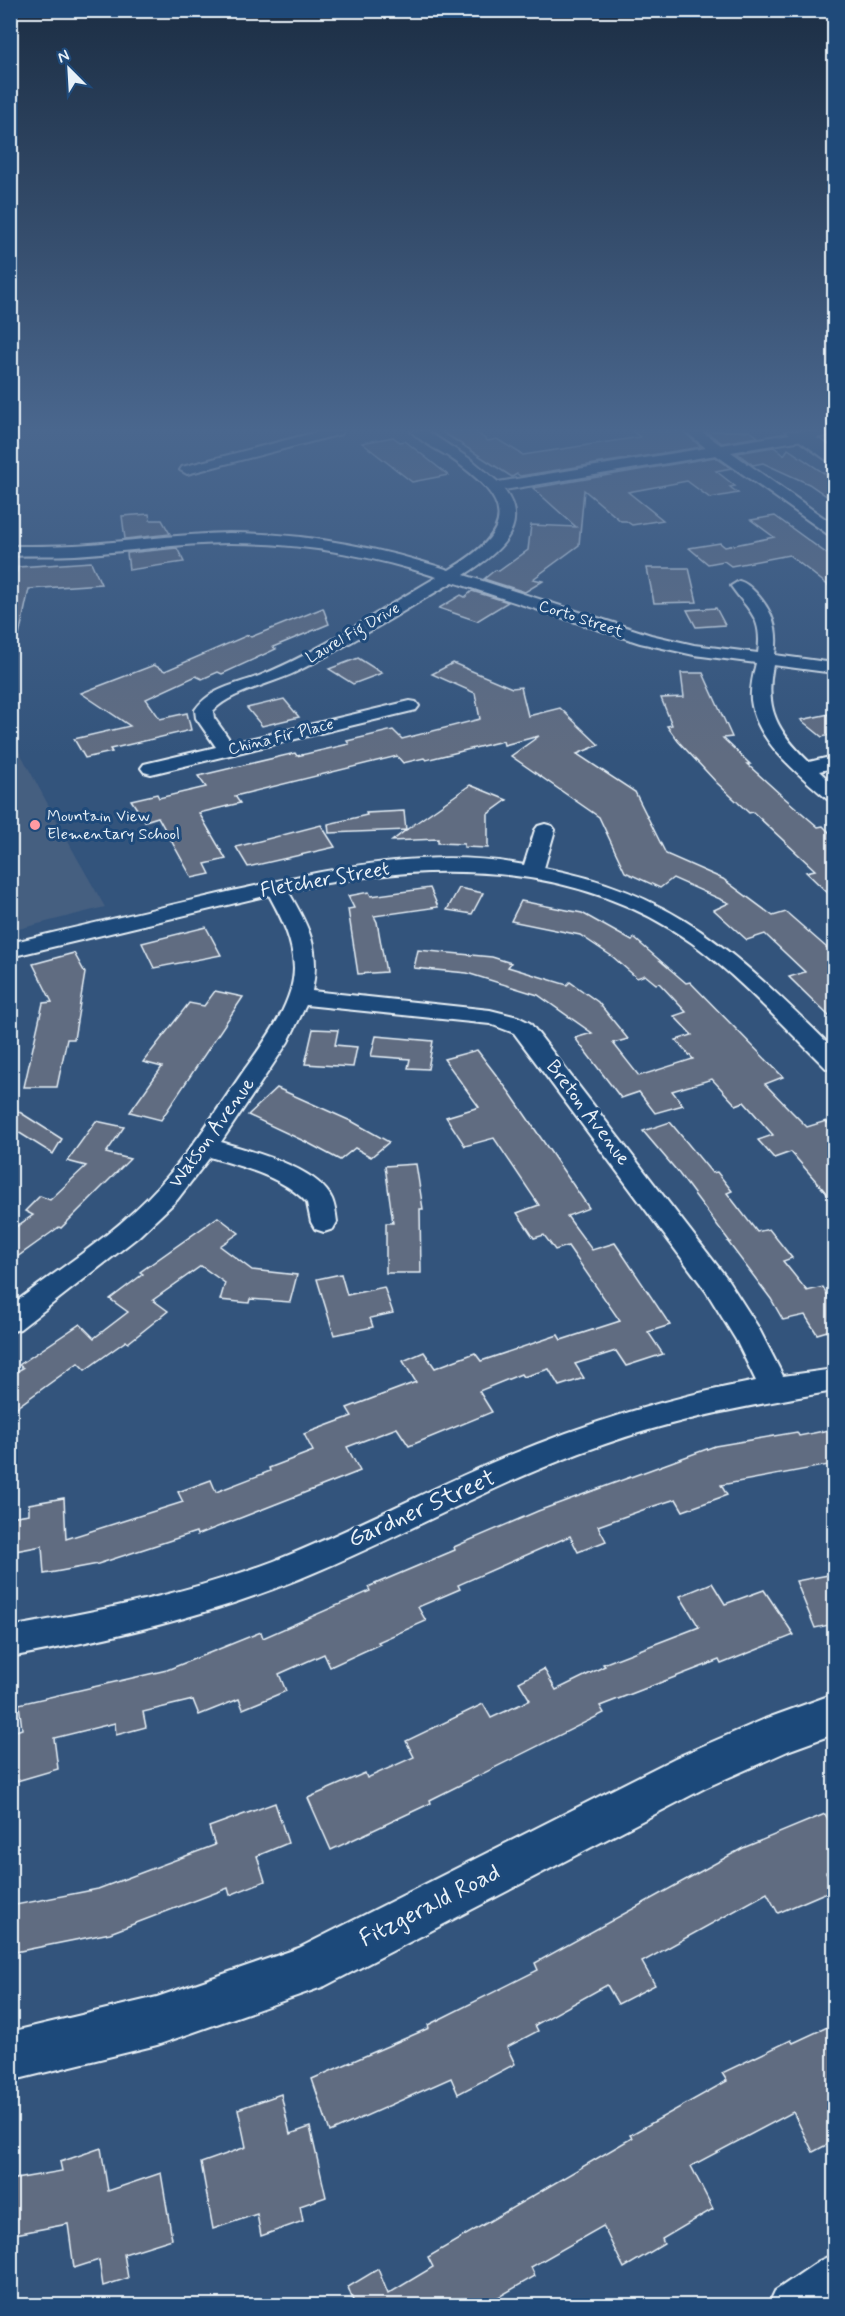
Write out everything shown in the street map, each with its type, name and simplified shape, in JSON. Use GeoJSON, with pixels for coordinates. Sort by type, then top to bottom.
{"type":"FeatureCollection","features":[{"type":"Feature","properties":{"kind":"main road","name":"Fitzgerald Road"},"geometry":{"type":"LineString","coordinates":[[10,2057],[158,2022],[308,1969],[690,1773],[780,1733],[834,1714]]}},
{"type":"Feature","properties":{"kind":"street","name":"Corto Street"},"geometry":{"type":"LineString","coordinates":[[10,551],[75,550],[187,539]]}},
{"type":"Feature","properties":{"kind":"street","name":"Corto Street"},"geometry":{"type":"LineString","coordinates":[[195,539],[274,540],[369,552],[646,639],[694,650],[834,668]]}},
{"type":"Feature","properties":{"kind":"street","name":"Laurel Fig Drive"},"geometry":{"type":"LineString","coordinates":[[228,750],[206,718],[204,710],[212,699],[270,678],[311,658],[463,568],[498,539]]}},
{"type":"Feature","properties":{"kind":"street"},"geometry":{"type":"LineString","coordinates":[[739,586],[758,607],[766,621],[769,637],[759,687],[762,712],[777,739],[834,795]]}},
{"type":"Feature","properties":{"kind":"street","name":"China Fir Place"},"geometry":{"type":"LineString","coordinates":[[151,768],[410,706]]}},
{"type":"Feature","properties":{"kind":"street"},"geometry":{"type":"LineString","coordinates":[[806,769],[834,762]]}},
{"type":"Feature","properties":{"kind":"street"},"geometry":{"type":"LineString","coordinates":[[532,873],[545,830]]}},
{"type":"Feature","properties":{"kind":"street","name":"Fletcher Street"},"geometry":{"type":"LineString","coordinates":[[10,950],[347,873],[405,866],[466,865],[532,873],[601,890],[632,901],[674,922],[708,944],[738,969],[834,1062]]}},
{"type":"Feature","properties":{"kind":"street","name":"Watson Avenue"},"geometry":{"type":"LineString","coordinates":[[10,1321],[129,1230],[168,1193],[205,1146],[276,1042],[299,997],[305,970],[303,944],[297,926],[276,888]]}},
{"type":"Feature","properties":{"kind":"street","name":"Breton Avenue"},"geometry":{"type":"LineString","coordinates":[[299,997],[490,1017],[522,1028],[716,1284],[748,1335],[774,1388]]}},
{"type":"Feature","properties":{"kind":"street"},"geometry":{"type":"LineString","coordinates":[[205,1146],[260,1164],[302,1183],[319,1199],[324,1222]]}},
{"type":"Feature","properties":{"kind":"street","name":"Gardner Street"},"geometry":{"type":"LineString","coordinates":[[10,1642],[102,1626],[200,1600],[286,1570],[511,1468],[592,1436],[679,1409],[774,1388],[834,1380]]}},
{"type":"Feature","properties":{"kind":"street"},"geometry":{"type":"LineString","coordinates":[[790,2306],[834,2276]]}},
{"type":"Feature","properties":{"kind":"shaded area","name":"Mountain View Elementary School"},"geometry":{"type":"Polygon","coordinates":[[[11,736],[76,856],[105,907],[11,931],[11,736]]]}},
{"type":"Feature","properties":{"kind":"building"},"geometry":{"type":"Polygon","coordinates":[[[529,539],[580,539],[579,545],[533,579],[543,581],[525,592],[484,579],[495,570],[499,571],[528,550],[529,539]]]}},
{"type":"Feature","properties":{"kind":"building"},"geometry":{"type":"Polygon","coordinates":[[[764,539],[807,539],[834,559],[834,590],[789,555],[731,566],[724,561],[708,564],[689,548],[720,543],[725,547],[764,539]]]}},
{"type":"Feature","properties":{"kind":"building"},"geometry":{"type":"Polygon","coordinates":[[[177,548],[184,562],[129,570],[127,553],[177,548]]]}},
{"type":"Feature","properties":{"kind":"building"},"geometry":{"type":"Polygon","coordinates":[[[91,562],[101,584],[29,589],[19,636],[10,635],[10,572],[17,572],[18,567],[91,562]]]}},
{"type":"Feature","properties":{"kind":"building"},"geometry":{"type":"Polygon","coordinates":[[[647,568],[689,568],[697,602],[654,603],[647,568]]]}},
{"type":"Feature","properties":{"kind":"building"},"geometry":{"type":"Polygon","coordinates":[[[472,591],[508,602],[477,621],[439,608],[461,595],[465,597],[472,591]]]}},
{"type":"Feature","properties":{"kind":"building"},"geometry":{"type":"Polygon","coordinates":[[[323,608],[329,624],[273,647],[276,649],[222,674],[218,672],[202,679],[196,676],[146,699],[160,719],[187,713],[191,730],[110,749],[112,752],[85,758],[74,739],[130,726],[81,693],[154,665],[165,671],[248,635],[251,637],[323,608]]]}},
{"type":"Feature","properties":{"kind":"building"},"geometry":{"type":"Polygon","coordinates":[[[716,608],[725,625],[696,627],[687,610],[716,608]]]}},
{"type":"Feature","properties":{"kind":"building"},"geometry":{"type":"Polygon","coordinates":[[[358,658],[382,673],[353,684],[329,669],[358,658]]]}},
{"type":"Feature","properties":{"kind":"building"},"geometry":{"type":"Polygon","coordinates":[[[453,663],[512,688],[521,687],[528,716],[560,708],[599,745],[577,754],[635,792],[666,854],[723,879],[773,916],[786,912],[834,954],[834,1021],[789,977],[805,972],[765,934],[747,940],[714,910],[729,903],[673,878],[660,888],[625,872],[599,817],[511,756],[539,736],[504,745],[503,741],[426,760],[424,758],[403,763],[397,756],[235,796],[240,803],[199,813],[226,859],[205,864],[210,874],[192,878],[158,817],[145,821],[131,800],[157,794],[159,798],[206,787],[198,776],[295,753],[297,756],[349,744],[347,741],[393,730],[402,739],[480,719],[475,693],[432,674],[453,663]]]}},
{"type":"Feature","properties":{"kind":"building"},"geometry":{"type":"Polygon","coordinates":[[[681,673],[703,673],[732,737],[723,738],[780,794],[818,827],[823,826],[834,837],[834,899],[806,872],[815,870],[753,812],[749,813],[717,783],[667,726],[672,725],[661,698],[684,697],[681,673]]]}},
{"type":"Feature","properties":{"kind":"building"},"geometry":{"type":"Polygon","coordinates":[[[284,699],[299,717],[262,726],[247,708],[284,699]]]}},
{"type":"Feature","properties":{"kind":"building"},"geometry":{"type":"Polygon","coordinates":[[[834,713],[834,734],[822,737],[801,720],[834,713]]]}},
{"type":"Feature","properties":{"kind":"building"},"geometry":{"type":"Polygon","coordinates":[[[470,785],[507,800],[488,814],[488,848],[438,843],[438,839],[392,841],[470,785]]]}},
{"type":"Feature","properties":{"kind":"building"},"geometry":{"type":"Polygon","coordinates":[[[404,811],[406,830],[329,833],[328,824],[367,815],[366,813],[404,811]]]}},
{"type":"Feature","properties":{"kind":"building"},"geometry":{"type":"Polygon","coordinates":[[[321,825],[335,847],[248,867],[236,847],[321,825]]]}},
{"type":"Feature","properties":{"kind":"building"},"geometry":{"type":"Polygon","coordinates":[[[430,888],[438,907],[374,916],[386,972],[358,974],[348,909],[354,908],[348,896],[369,892],[371,896],[430,888]]]}},
{"type":"Feature","properties":{"kind":"building"},"geometry":{"type":"Polygon","coordinates":[[[459,888],[483,893],[472,914],[447,910],[459,888]]]}},
{"type":"Feature","properties":{"kind":"building"},"geometry":{"type":"Polygon","coordinates":[[[521,901],[582,913],[632,941],[634,938],[686,983],[690,982],[783,1077],[765,1084],[792,1112],[807,1127],[826,1121],[834,1130],[834,1202],[791,1152],[774,1158],[758,1140],[773,1135],[744,1102],[736,1105],[712,1079],[672,1091],[683,1105],[655,1113],[639,1092],[621,1098],[575,1038],[592,1033],[538,995],[467,973],[414,968],[418,950],[492,957],[511,963],[508,967],[567,985],[570,982],[598,1002],[628,1039],[613,1043],[639,1076],[693,1059],[676,1040],[692,1035],[674,1016],[686,1012],[659,983],[656,984],[645,975],[637,978],[613,957],[580,935],[511,921],[521,901]]]}},
{"type":"Feature","properties":{"kind":"building"},"geometry":{"type":"Polygon","coordinates":[[[206,927],[221,955],[154,968],[142,943],[206,927]]]}},
{"type":"Feature","properties":{"kind":"building"},"geometry":{"type":"Polygon","coordinates":[[[74,953],[85,973],[74,1039],[67,1039],[57,1087],[24,1087],[43,1003],[52,1002],[33,964],[74,953]]]}},
{"type":"Feature","properties":{"kind":"building"},"geometry":{"type":"Polygon","coordinates":[[[215,991],[243,997],[161,1120],[130,1112],[162,1067],[143,1062],[189,1003],[204,1006],[215,991]]]}},
{"type":"Feature","properties":{"kind":"building"},"geometry":{"type":"Polygon","coordinates":[[[313,1029],[338,1030],[335,1045],[357,1047],[353,1067],[305,1064],[313,1029]]]}},
{"type":"Feature","properties":{"kind":"building"},"geometry":{"type":"Polygon","coordinates":[[[376,1036],[433,1041],[428,1069],[408,1068],[410,1059],[371,1056],[376,1036]]]}},
{"type":"Feature","properties":{"kind":"building"},"geometry":{"type":"Polygon","coordinates":[[[477,1050],[510,1093],[589,1208],[567,1216],[592,1250],[615,1243],[670,1325],[648,1332],[663,1354],[626,1366],[616,1351],[575,1364],[584,1378],[559,1386],[549,1369],[523,1377],[521,1374],[479,1391],[492,1412],[409,1446],[397,1428],[347,1447],[360,1471],[197,1535],[196,1532],[98,1564],[44,1574],[42,1546],[10,1552],[10,1517],[29,1514],[29,1504],[64,1498],[66,1539],[183,1502],[178,1492],[211,1480],[216,1492],[313,1451],[304,1434],[352,1416],[347,1408],[416,1382],[403,1361],[424,1352],[435,1368],[475,1353],[481,1361],[558,1335],[561,1340],[620,1321],[568,1246],[555,1250],[544,1235],[534,1238],[517,1213],[539,1205],[494,1138],[465,1146],[446,1117],[479,1107],[444,1059],[477,1050]]]}},
{"type":"Feature","properties":{"kind":"building"},"geometry":{"type":"Polygon","coordinates":[[[277,1088],[353,1122],[389,1142],[371,1157],[355,1148],[340,1160],[248,1115],[277,1088]]]}},
{"type":"Feature","properties":{"kind":"building"},"geometry":{"type":"Polygon","coordinates":[[[10,1106],[62,1139],[53,1154],[10,1127],[10,1106]]]}},
{"type":"Feature","properties":{"kind":"building"},"geometry":{"type":"Polygon","coordinates":[[[96,1121],[124,1127],[106,1153],[130,1159],[61,1228],[59,1227],[10,1262],[10,1231],[33,1215],[25,1211],[40,1196],[50,1200],[86,1166],[67,1161],[96,1121]]]}},
{"type":"Feature","properties":{"kind":"building"},"geometry":{"type":"Polygon","coordinates":[[[670,1122],[712,1173],[717,1172],[732,1191],[727,1193],[757,1232],[769,1229],[792,1258],[783,1261],[807,1291],[823,1287],[834,1306],[834,1329],[817,1334],[805,1315],[783,1320],[771,1299],[728,1242],[730,1242],[677,1171],[643,1131],[670,1122]]]}},
{"type":"Feature","properties":{"kind":"building"},"geometry":{"type":"Polygon","coordinates":[[[416,1164],[423,1209],[420,1209],[421,1273],[386,1273],[386,1223],[393,1223],[385,1166],[416,1164]]]}},
{"type":"Feature","properties":{"kind":"building"},"geometry":{"type":"Polygon","coordinates":[[[218,1217],[239,1233],[220,1246],[252,1270],[297,1275],[290,1302],[250,1299],[249,1303],[220,1300],[225,1283],[201,1266],[153,1300],[168,1311],[128,1343],[126,1341],[85,1370],[78,1363],[10,1412],[10,1375],[23,1368],[19,1365],[80,1324],[94,1338],[128,1312],[110,1299],[143,1274],[140,1272],[218,1217]]]}},
{"type":"Feature","properties":{"kind":"building"},"geometry":{"type":"Polygon","coordinates":[[[341,1274],[347,1295],[384,1287],[393,1313],[370,1318],[373,1327],[334,1335],[317,1279],[341,1274]]]}},
{"type":"Feature","properties":{"kind":"building"},"geometry":{"type":"Polygon","coordinates":[[[834,1429],[834,1464],[721,1485],[727,1495],[683,1511],[676,1499],[651,1507],[598,1526],[606,1541],[578,1552],[570,1536],[458,1585],[460,1589],[418,1607],[426,1621],[378,1642],[380,1644],[330,1667],[324,1654],[279,1674],[286,1691],[243,1709],[239,1699],[199,1715],[193,1700],[143,1712],[146,1727],[116,1735],[115,1723],[54,1738],[58,1769],[10,1783],[10,1733],[22,1729],[19,1704],[167,1670],[261,1632],[263,1638],[370,1591],[368,1587],[455,1550],[454,1547],[538,1511],[715,1446],[797,1432],[799,1436],[834,1429]]]}},
{"type":"Feature","properties":{"kind":"building"},"geometry":{"type":"Polygon","coordinates":[[[834,1574],[834,1624],[815,1628],[796,1581],[834,1574]]]}},
{"type":"Feature","properties":{"kind":"building"},"geometry":{"type":"Polygon","coordinates":[[[712,1583],[725,1604],[764,1590],[794,1635],[721,1664],[719,1660],[600,1706],[604,1713],[430,1800],[431,1803],[331,1850],[308,1798],[365,1773],[367,1778],[414,1757],[406,1741],[483,1704],[491,1718],[530,1700],[519,1682],[544,1669],[556,1690],[605,1666],[603,1664],[699,1627],[680,1596],[712,1583]]]}},
{"type":"Feature","properties":{"kind":"building"},"geometry":{"type":"Polygon","coordinates":[[[275,1803],[288,1843],[257,1856],[265,1881],[230,1895],[228,1888],[110,1933],[10,1953],[10,1906],[98,1889],[215,1845],[209,1827],[275,1803]]]}},
{"type":"Feature","properties":{"kind":"building"},"geometry":{"type":"Polygon","coordinates":[[[825,1814],[834,1830],[834,1868],[826,1872],[834,1889],[778,1913],[767,1893],[642,1962],[655,1985],[618,2004],[607,1985],[535,2025],[538,2031],[507,2047],[515,2064],[458,2094],[451,2078],[330,2132],[312,2079],[429,2028],[428,2025],[538,1970],[535,1963],[743,1848],[825,1814]]]}},
{"type":"Feature","properties":{"kind":"building"},"geometry":{"type":"Polygon","coordinates":[[[834,2024],[834,2141],[813,2152],[793,2112],[691,2166],[713,2209],[662,2239],[664,2244],[624,2268],[603,2226],[531,2267],[535,2276],[495,2299],[498,2306],[355,2306],[348,2287],[378,2269],[388,2294],[433,2267],[428,2257],[632,2138],[630,2135],[727,2081],[722,2073],[791,2040],[793,2043],[834,2024]]]}},
{"type":"Feature","properties":{"kind":"building"},"geometry":{"type":"Polygon","coordinates":[[[281,2094],[290,2134],[310,2127],[326,2197],[300,2206],[303,2221],[261,2236],[257,2214],[213,2229],[201,2163],[246,2147],[238,2109],[281,2094]]]}},
{"type":"Feature","properties":{"kind":"building"},"geometry":{"type":"Polygon","coordinates":[[[101,2148],[108,2191],[161,2173],[172,2239],[124,2254],[128,2278],[103,2286],[99,2260],[74,2268],[68,2224],[10,2235],[10,2180],[62,2171],[60,2162],[101,2148]]]}},
{"type":"Feature","properties":{"kind":"place","name":"Mountain View Elementary School"},"geometry":{"type":"Point","coordinates":[35,825]}}]}
